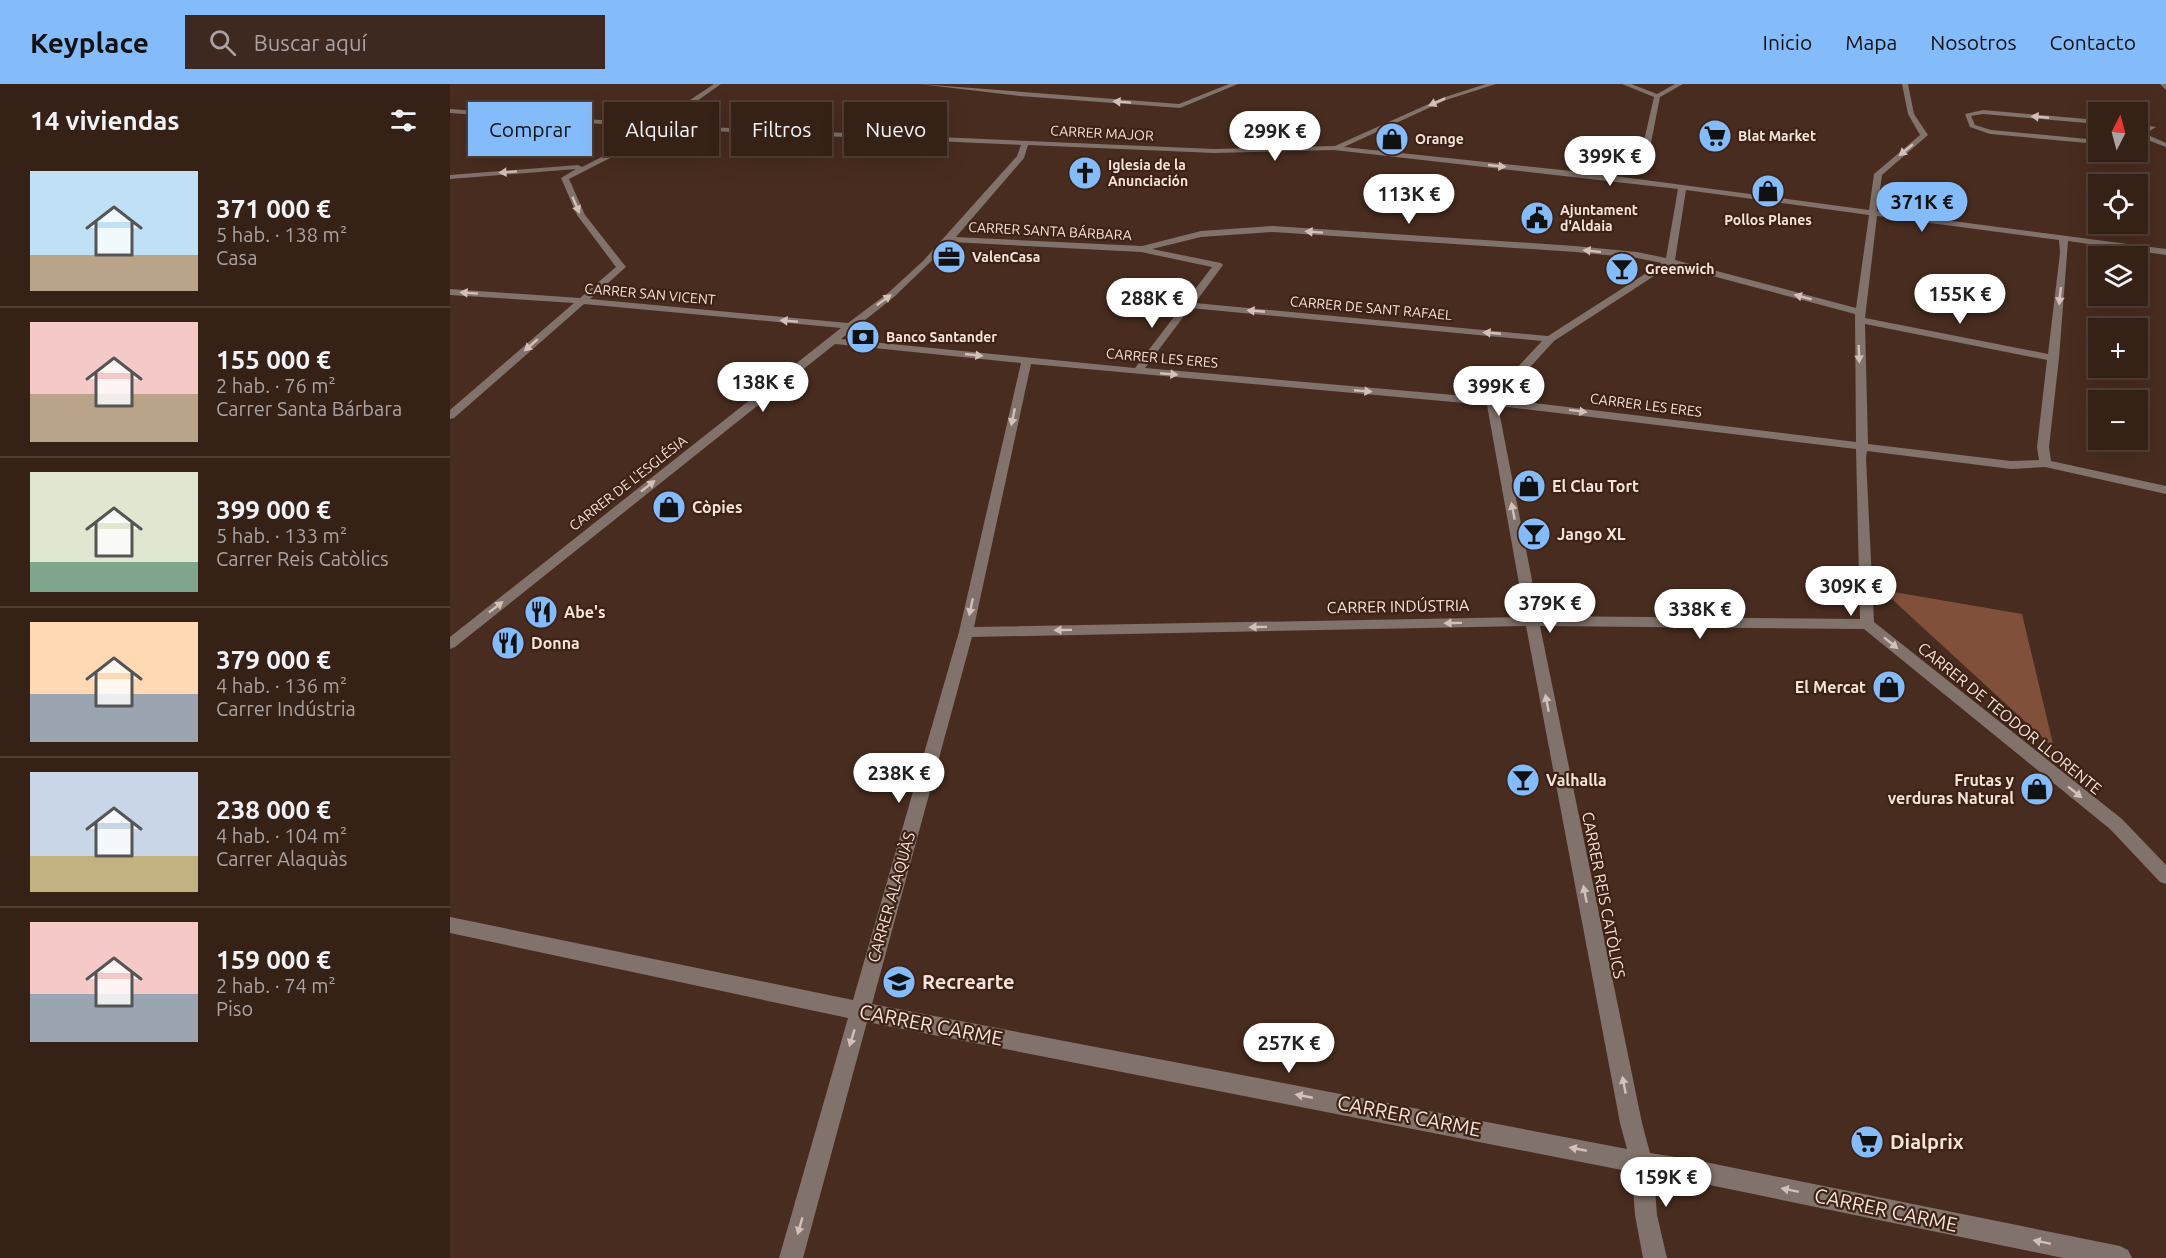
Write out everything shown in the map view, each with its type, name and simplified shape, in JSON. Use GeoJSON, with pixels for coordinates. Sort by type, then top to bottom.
{"type":"FeatureCollection","features":[{"type":"Feature","properties":{"kind":"street"},"geometry":{"type":"LineString","coordinates":[[694,102],[718,84]]}},
{"type":"Feature","properties":{"kind":"street"},"geometry":{"type":"LineString","coordinates":[[922,84],[1180,106],[1235,84]]}},
{"type":"Feature","properties":{"kind":"street"},"geometry":{"type":"LineString","coordinates":[[1020,94],[1033,84]]}},
{"type":"Feature","properties":{"kind":"street"},"geometry":{"type":"LineString","coordinates":[[1334,148],[1444,99],[1493,84]]}},
{"type":"Feature","properties":{"kind":"street"},"geometry":{"type":"LineString","coordinates":[[1625,84],[1657,96],[1680,84]]}},
{"type":"Feature","properties":{"kind":"street"},"geometry":{"type":"LineString","coordinates":[[1867,624],[1860,458],[1862,446],[1860,316],[1870,222],[1878,174],[1924,135],[1911,114],[1905,84]]}},
{"type":"Feature","properties":{"kind":"street"},"geometry":{"type":"LineString","coordinates":[[2163,84],[2166,88]]}},
{"type":"Feature","properties":{"kind":"street"},"geometry":{"type":"LineString","coordinates":[[1645,170],[1644,158],[1657,96]]}},
{"type":"Feature","properties":{"kind":"street","name":"CARRER MAJOR"},"geometry":{"type":"LineString","coordinates":[[450,111],[604,123]]}},
{"type":"Feature","properties":{"kind":"street"},"geometry":{"type":"LineString","coordinates":[[2088,121],[1983,112],[1967,115],[1972,126],[1990,132],[2088,141]]}},
{"type":"Feature","properties":{"kind":"street"},"geometry":{"type":"LineString","coordinates":[[2148,126],[2156,127],[2148,130]]}},
{"type":"Feature","properties":{"kind":"street","name":"CARRER MAJOR"},"geometry":{"type":"LineString","coordinates":[[719,129],[1214,151],[1334,148]]}},
{"type":"Feature","properties":{"kind":"street"},"geometry":{"type":"LineString","coordinates":[[2148,138],[2166,146]]}},
{"type":"Feature","properties":{"kind":"street","name":"CARRER DE L'ESGLÉSIA"},"geometry":{"type":"LineString","coordinates":[[450,644],[833,341],[847,327],[891,296],[949,239],[1021,156],[1025,142]]}},
{"type":"Feature","properties":{"kind":"street"},"geometry":{"type":"LineString","coordinates":[[2148,146],[2166,146]]}},
{"type":"Feature","properties":{"kind":"street"},"geometry":{"type":"LineString","coordinates":[[1334,148],[1682,187],[2166,252]]}},
{"type":"Feature","properties":{"kind":"street"},"geometry":{"type":"LineString","coordinates":[[450,416],[621,267],[580,215],[565,178],[606,156]]}},
{"type":"Feature","properties":{"kind":"street"},"geometry":{"type":"LineString","coordinates":[[450,177],[587,166]]}},
{"type":"Feature","properties":{"kind":"street"},"geometry":{"type":"LineString","coordinates":[[1572,174],[1625,174],[1645,170],[1682,187]]}},
{"type":"Feature","properties":{"kind":"street"},"geometry":{"type":"LineString","coordinates":[[1492,402],[1550,339],[1670,262],[1682,187]]}},
{"type":"Feature","properties":{"kind":"street","name":"CARRER SANTA BÁRBARA"},"geometry":{"type":"LineString","coordinates":[[949,239],[1142,249],[1201,234],[1274,229],[1637,255],[1670,262],[1860,316],[2054,358]]}},
{"type":"Feature","properties":{"kind":"street"},"geometry":{"type":"LineString","coordinates":[[2045,463],[2043,447],[2054,358],[2064,253],[2063,238]]}},
{"type":"Feature","properties":{"kind":"street"},"geometry":{"type":"LineString","coordinates":[[1138,371],[1218,265],[1142,249]]}},
{"type":"Feature","properties":{"kind":"street","name":"CARRER SAN VICENT"},"geometry":{"type":"LineString","coordinates":[[450,292],[581,301],[847,327]]}},
{"type":"Feature","properties":{"kind":"street","name":"CARRER DE SANT RAFAEL"},"geometry":{"type":"LineString","coordinates":[[1189,305],[1550,339]]}},
{"type":"Feature","properties":{"kind":"street","name":"CARRER LES ERES"},"geometry":{"type":"LineString","coordinates":[[833,341],[1492,402],[2011,465],[2045,463],[2166,490]]}},
{"type":"Feature","properties":{"kind":"street","name":"CARRER ALAQUÀS"},"geometry":{"type":"LineString","coordinates":[[791,1258],[966,632],[1024,366],[1028,360]]}},
{"type":"Feature","properties":{"kind":"street","name":"CARRER REIS CATÒLICS"},"geometry":{"type":"LineString","coordinates":[[1492,402],[1533,621],[1537,654],[1626,1100],[1642,1163],[1646,1215],[1655,1258]]}},
{"type":"Feature","properties":{"kind":"street","name":"CARRER INDÚSTRIA"},"geometry":{"type":"LineString","coordinates":[[966,632],[1533,621],[1867,624]]}},
{"type":"Feature","properties":{"kind":"street","name":"CARRER DE TEODOR LLORENTE"},"geometry":{"type":"LineString","coordinates":[[1867,624],[2116,824],[2166,877]]}},
{"type":"Feature","properties":{"kind":"street","name":"CARRER CARME"},"geometry":{"type":"LineString","coordinates":[[450,925],[861,1011],[1642,1163],[1695,1171],[2120,1258]]}},
{"type":"Feature","properties":{"kind":"shaded area"},"geometry":{"type":"Polygon","coordinates":[[[1882,590],[2022,614],[2054,748],[1882,590]]]}},
{"type":"Feature","properties":{"kind":"place","name":"Blat Market"},"geometry":{"type":"Point","coordinates":[1715,136]}},
{"type":"Feature","properties":{"kind":"place","name":"Orange"},"geometry":{"type":"Point","coordinates":[1392,139]}},
{"type":"Feature","properties":{"kind":"place","name":"Iglesia de la Anunciación"},"geometry":{"type":"Point","coordinates":[1085,173]}},
{"type":"Feature","properties":{"kind":"place","name":"Pollos Planes"},"geometry":{"type":"Point","coordinates":[1768,191]}},
{"type":"Feature","properties":{"kind":"place","name":"Ajuntament d'Aldaia"},"geometry":{"type":"Point","coordinates":[1537,218]}},
{"type":"Feature","properties":{"kind":"place","name":"ValenCasa"},"geometry":{"type":"Point","coordinates":[949,257]}},
{"type":"Feature","properties":{"kind":"place","name":"Greenwich"},"geometry":{"type":"Point","coordinates":[1622,269]}},
{"type":"Feature","properties":{"kind":"place","name":"Banco Santander"},"geometry":{"type":"Point","coordinates":[863,337]}},
{"type":"Feature","properties":{"kind":"place","name":"El Clau Tort"},"geometry":{"type":"Point","coordinates":[1529,486]}},
{"type":"Feature","properties":{"kind":"place","name":"Còpies"},"geometry":{"type":"Point","coordinates":[669,507]}},
{"type":"Feature","properties":{"kind":"place","name":"Jango XL"},"geometry":{"type":"Point","coordinates":[1534,534]}},
{"type":"Feature","properties":{"kind":"place","name":"Abe's"},"geometry":{"type":"Point","coordinates":[541,612]}},
{"type":"Feature","properties":{"kind":"place","name":"Donna"},"geometry":{"type":"Point","coordinates":[508,643]}},
{"type":"Feature","properties":{"kind":"place","name":"El Mercat"},"geometry":{"type":"Point","coordinates":[1889,687]}},
{"type":"Feature","properties":{"kind":"place","name":"Valhalla"},"geometry":{"type":"Point","coordinates":[1523,780]}},
{"type":"Feature","properties":{"kind":"place","name":"Frutas y verduras Natural"},"geometry":{"type":"Point","coordinates":[2037,789]}},
{"type":"Feature","properties":{"kind":"place","name":"Recrearte"},"geometry":{"type":"Point","coordinates":[899,982]}},
{"type":"Feature","properties":{"kind":"place","name":"Dialprix"},"geometry":{"type":"Point","coordinates":[1867,1142]}}]}
